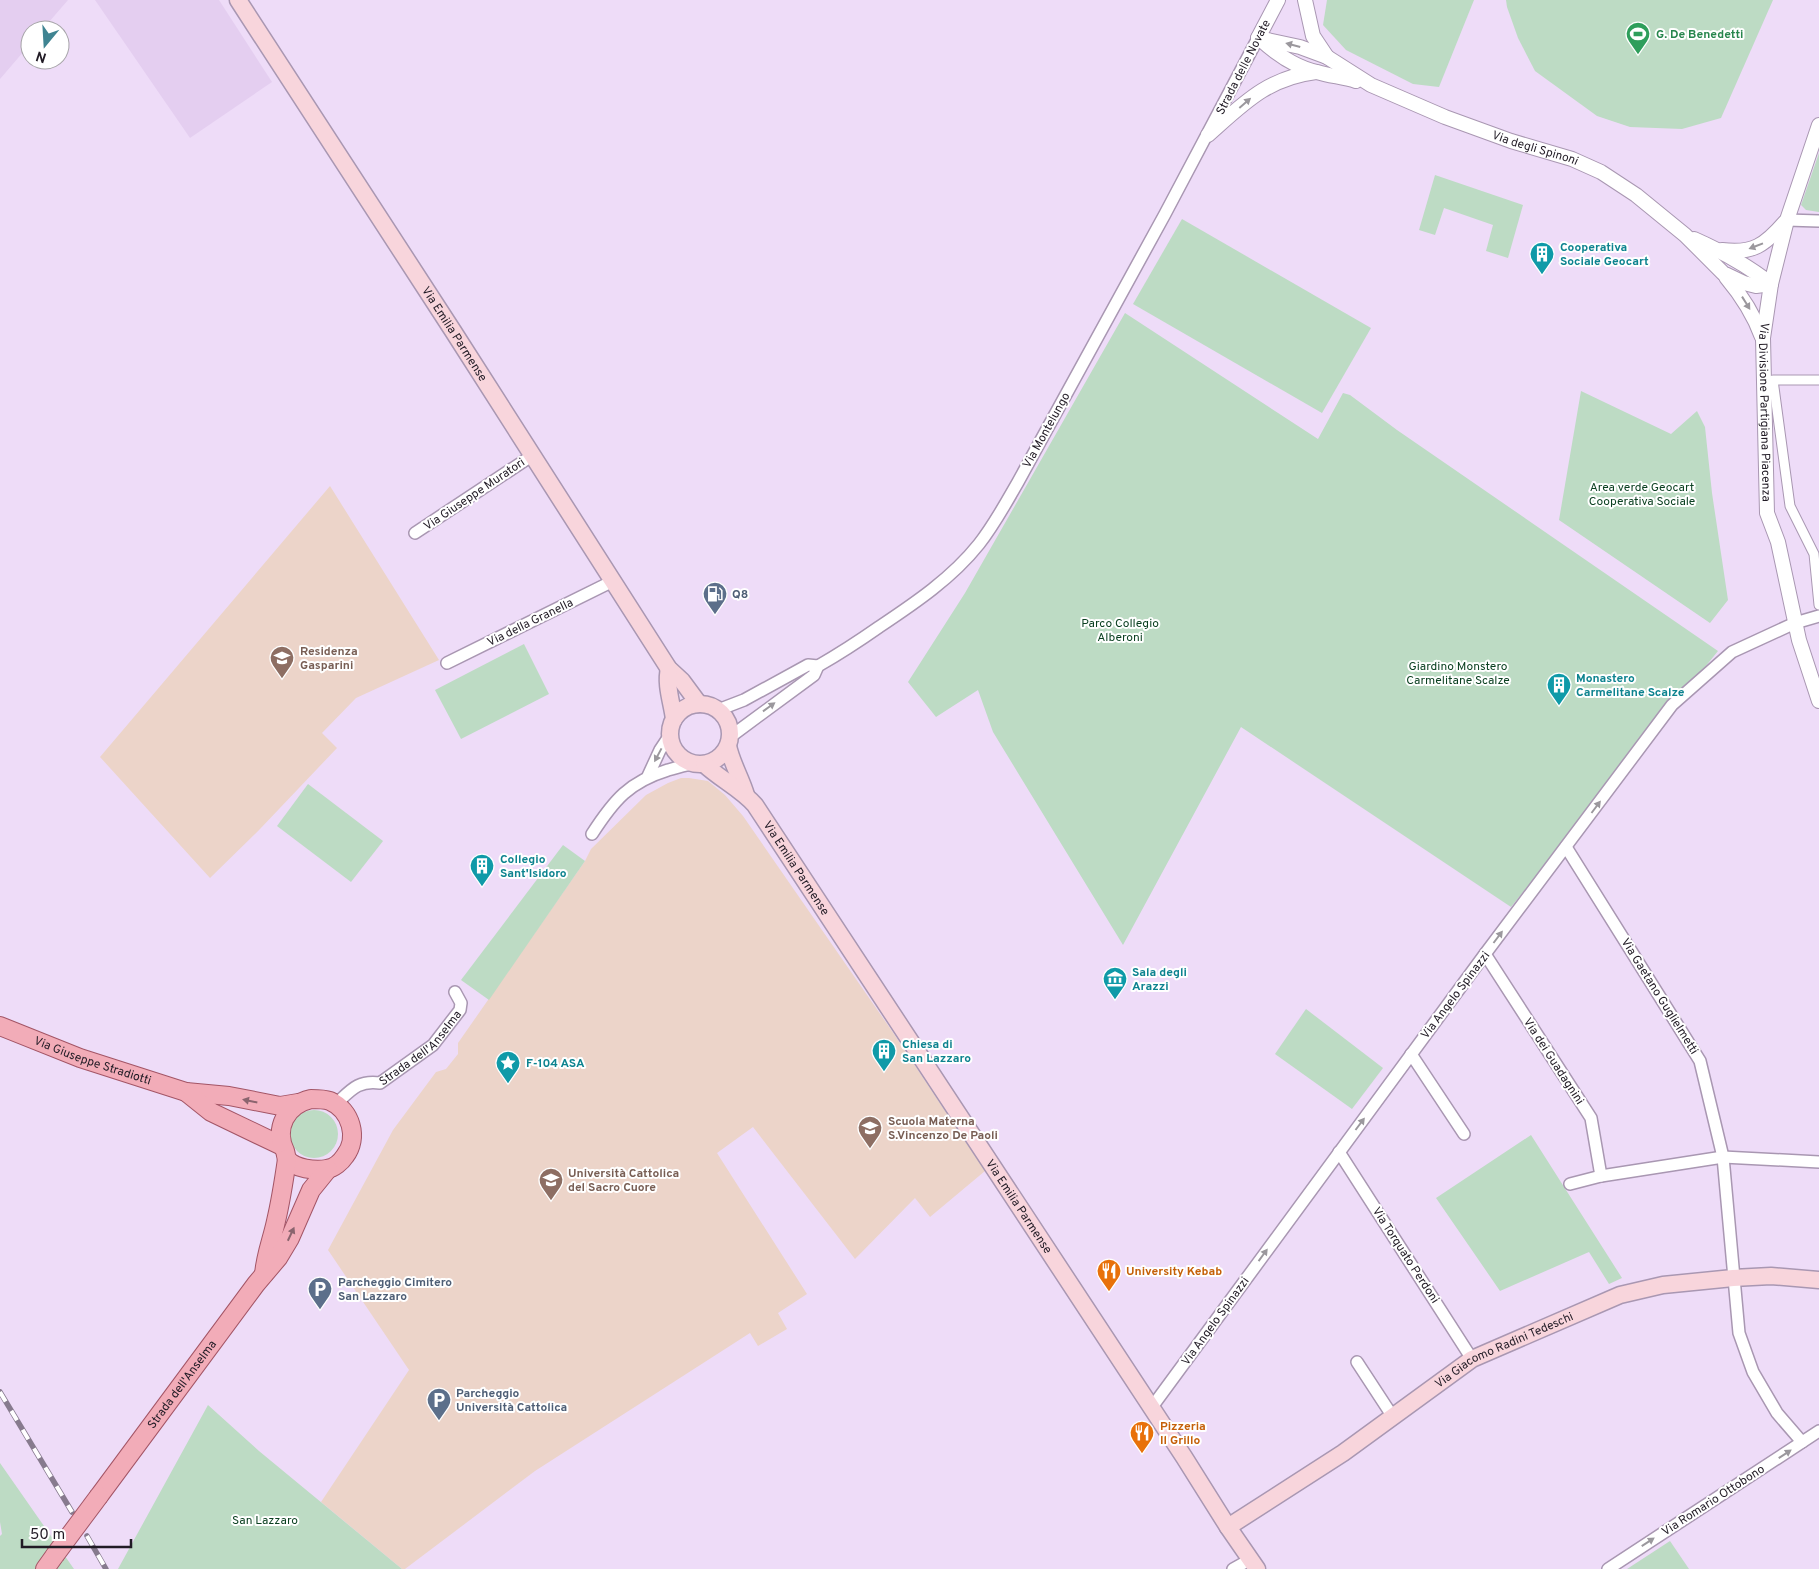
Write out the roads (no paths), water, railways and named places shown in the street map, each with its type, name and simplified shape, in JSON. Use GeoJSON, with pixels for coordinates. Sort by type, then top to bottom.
{"type":"FeatureCollection","features":[{"type":"Feature","properties":{"kind":"main road","name":"Via Emilia Parmense"},"geometry":{"type":"LineString","coordinates":[[238,0],[614,581],[668,669],[682,681],[699,704]]}},
{"type":"Feature","properties":{"kind":"main road","name":"Via Emilia Parmense"},"geometry":{"type":"LineString","coordinates":[[668,669],[666,679],[669,687],[672,727],[671,743],[680,757],[700,764],[746,795],[755,805],[1254,1564]]}},
{"type":"Feature","properties":{"kind":"main road"},"geometry":{"type":"LineString","coordinates":[[672,727],[685,708],[699,704],[709,705],[718,710]]}},
{"type":"Feature","properties":{"kind":"main road","name":"Via Emilia Parmense"},"geometry":{"type":"LineString","coordinates":[[718,710],[728,722],[732,762],[740,776],[746,795]]}},
{"type":"Feature","properties":{"kind":"main road"},"geometry":{"type":"LineString","coordinates":[[700,764],[718,758],[729,742]]}},
{"type":"Feature","properties":{"kind":"main road","name":"Via Giuseppe Stradiotti"},"geometry":{"type":"LineString","coordinates":[[0,1026],[80,1058],[186,1092],[229,1096],[280,1106],[298,1103]]}},
{"type":"Feature","properties":{"kind":"main road","name":"Via Giuseppe Stradiotti"},"geometry":{"type":"LineString","coordinates":[[186,1092],[211,1112],[284,1152]]}},
{"type":"Feature","properties":{"kind":"main road"},"geometry":{"type":"LineString","coordinates":[[311,1099],[323,1099],[336,1104],[344,1112],[350,1123],[352,1138],[344,1158],[328,1169],[310,1169],[299,1166],[284,1152],[280,1132],[282,1124],[291,1109],[298,1103],[311,1099]]}},
{"type":"Feature","properties":{"kind":"main road","name":"Strada dell'Anselma"},"geometry":{"type":"LineString","coordinates":[[264,1274],[266,1254],[282,1197],[284,1152]]}},
{"type":"Feature","properties":{"kind":"main road","name":"Strada dell'Anselma"},"geometry":{"type":"LineString","coordinates":[[50,1562],[282,1251],[290,1238],[311,1190],[328,1169]]}},
{"type":"Feature","properties":{"kind":"main road","name":"Via Giacomo Radini Tedeschi"},"geometry":{"type":"LineString","coordinates":[[1228,1527],[1343,1453],[1472,1359],[1620,1295],[1663,1285],[1733,1278],[1771,1276],[1819,1280]]}},
{"type":"Feature","properties":{"kind":"street","name":"Strada delle Novate"},"geometry":{"type":"LineString","coordinates":[[1208,135],[1278,0]]}},
{"type":"Feature","properties":{"kind":"street"},"geometry":{"type":"LineString","coordinates":[[1305,0],[1313,36],[1327,57]]}},
{"type":"Feature","properties":{"kind":"street","name":"Via degli Spinoni"},"geometry":{"type":"LineString","coordinates":[[1258,38],[1300,47],[1327,57],[1371,85]]}},
{"type":"Feature","properties":{"kind":"street","name":"Via degli Spinoni"},"geometry":{"type":"LineString","coordinates":[[1258,38],[1277,54],[1316,72],[1371,85],[1445,117],[1511,141],[1572,159],[1601,172],[1636,195],[1686,235],[1722,273],[1756,286],[1770,284]]}},
{"type":"Feature","properties":{"kind":"street"},"geometry":{"type":"LineString","coordinates":[[1208,135],[1254,95],[1277,81],[1298,74],[1316,72]]}},
{"type":"Feature","properties":{"kind":"street","name":"Via Divisione Partigiana Piacenza"},"geometry":{"type":"LineString","coordinates":[[1819,125],[1787,220],[1770,284],[1763,338],[1767,513],[1778,542],[1795,623],[1819,700]]}},
{"type":"Feature","properties":{"kind":"street","name":"Via Montelungo"},"geometry":{"type":"LineString","coordinates":[[729,742],[814,674],[818,666],[904,611],[933,589],[952,573],[980,543],[1013,490],[1208,135]]}},
{"type":"Feature","properties":{"kind":"street"},"geometry":{"type":"LineString","coordinates":[[1716,249],[1737,252],[1756,247],[1769,240],[1787,220],[1819,221]]}},
{"type":"Feature","properties":{"kind":"street","name":"Via degli Spinoni"},"geometry":{"type":"LineString","coordinates":[[1686,235],[1752,269],[1770,284]]}},
{"type":"Feature","properties":{"kind":"street"},"geometry":{"type":"LineString","coordinates":[[1722,273],[1740,293],[1755,318],[1763,338]]}},
{"type":"Feature","properties":{"kind":"street"},"geometry":{"type":"LineString","coordinates":[[1819,380],[1773,380],[1790,506],[1814,554],[1819,605]]}},
{"type":"Feature","properties":{"kind":"street","name":"Via Giuseppe Muratori"},"geometry":{"type":"LineString","coordinates":[[415,533],[533,455]]}},
{"type":"Feature","properties":{"kind":"street","name":"Via della Granella"},"geometry":{"type":"LineString","coordinates":[[447,663],[614,581]]}},
{"type":"Feature","properties":{"kind":"street","name":"Via Angelo Spinazzi"},"geometry":{"type":"LineString","coordinates":[[1152,1407],[1485,954],[1672,706],[1732,652],[1795,623],[1819,616]]}},
{"type":"Feature","properties":{"kind":"street","name":"Via Montelungo"},"geometry":{"type":"LineString","coordinates":[[718,710],[744,700],[808,664],[818,666]]}},
{"type":"Feature","properties":{"kind":"street"},"geometry":{"type":"LineString","coordinates":[[648,776],[672,727]]}},
{"type":"Feature","properties":{"kind":"street"},"geometry":{"type":"LineString","coordinates":[[592,834],[608,808],[625,791],[648,776],[688,764],[700,764]]}},
{"type":"Feature","properties":{"kind":"street","name":"Via Gaetano Guglielmetti"},"geometry":{"type":"LineString","coordinates":[[1566,847],[1700,1061],[1723,1157],[1739,1333],[1753,1372],[1777,1414],[1802,1442]]}},
{"type":"Feature","properties":{"kind":"street","name":"Via dei Guadagnini"},"geometry":{"type":"LineString","coordinates":[[1485,954],[1591,1118],[1601,1176]]}},
{"type":"Feature","properties":{"kind":"street","name":"Strada dell'Anselma"},"geometry":{"type":"LineString","coordinates":[[336,1104],[362,1083],[380,1083],[433,1045],[460,1010],[461,1003],[455,992]]}},
{"type":"Feature","properties":{"kind":"street"},"geometry":{"type":"LineString","coordinates":[[1411,1054],[1464,1134]]}},
{"type":"Feature","properties":{"kind":"street","name":"Via Torquato Perdoni"},"geometry":{"type":"LineString","coordinates":[[1339,1152],[1472,1359]]}},
{"type":"Feature","properties":{"kind":"street"},"geometry":{"type":"LineString","coordinates":[[1570,1184],[1601,1176],[1723,1157],[1819,1162]]}},
{"type":"Feature","properties":{"kind":"street"},"geometry":{"type":"LineString","coordinates":[[1357,1362],[1392,1416]]}},
{"type":"Feature","properties":{"kind":"street","name":"Via Romario Ottobono"},"geometry":{"type":"LineString","coordinates":[[1608,1569],[1819,1432]]}},
{"type":"Feature","properties":{"kind":"street"},"geometry":{"type":"LineString","coordinates":[[1233,1569],[1254,1564]]}},
{"type":"Feature","properties":{"kind":"railway"},"geometry":{"type":"LineString","coordinates":[[0,1392],[72,1512]]}},
{"type":"Feature","properties":{"kind":"railway"},"geometry":{"type":"LineString","coordinates":[[87,1536],[106,1569]]}},
{"type":"Feature","properties":{"kind":"place","name":"G. De Benedetti"},"geometry":{"type":"Point","coordinates":[1638,55]}},
{"type":"Feature","properties":{"kind":"place","name":"Cooperativa Sociale Geocart"},"geometry":{"type":"Point","coordinates":[1542,275]}},
{"type":"Feature","properties":{"kind":"place","name":"Q8"},"geometry":{"type":"Point","coordinates":[715,615]}},
{"type":"Feature","properties":{"kind":"place","name":"Residenza Gasparini"},"geometry":{"type":"Point","coordinates":[282,679]}},
{"type":"Feature","properties":{"kind":"place","name":"Monastero Carmelitane Scalze"},"geometry":{"type":"Point","coordinates":[1559,706]}},
{"type":"Feature","properties":{"kind":"place","name":"Collegio Sant'Isidoro"},"geometry":{"type":"Point","coordinates":[482,887]}},
{"type":"Feature","properties":{"kind":"place","name":"Sala degli Arazzi"},"geometry":{"type":"Point","coordinates":[1115,1000]}},
{"type":"Feature","properties":{"kind":"place","name":"Chiesa di San Lazzaro"},"geometry":{"type":"Point","coordinates":[884,1072]}},
{"type":"Feature","properties":{"kind":"place","name":"F-104 ASA"},"geometry":{"type":"Point","coordinates":[508,1084]}},
{"type":"Feature","properties":{"kind":"place","name":"Scuola Materna S.Vincenzo De Paoli"},"geometry":{"type":"Point","coordinates":[870,1149]}},
{"type":"Feature","properties":{"kind":"place","name":"Università Cattolica del Sacro Cuore"},"geometry":{"type":"Point","coordinates":[551,1201]}},
{"type":"Feature","properties":{"kind":"place","name":"University Kebab"},"geometry":{"type":"Point","coordinates":[1109,1292]}},
{"type":"Feature","properties":{"kind":"place","name":"Parcheggio Cimitero San Lazzaro"},"geometry":{"type":"Point","coordinates":[320,1310]}},
{"type":"Feature","properties":{"kind":"place","name":"Parcheggio Università Cattolica"},"geometry":{"type":"Point","coordinates":[439,1421]}},
{"type":"Feature","properties":{"kind":"place","name":"Pizzeria Il Grillo"},"geometry":{"type":"Point","coordinates":[1142,1454]}},
{"type":"Feature","properties":{"kind":"park label","name":"Area verde Geocart Cooperativa Sociale"},"geometry":{"type":"Point","coordinates":[1642,494]}},
{"type":"Feature","properties":{"kind":"park label","name":"Parco Collegio Alberoni"},"geometry":{"type":"Point","coordinates":[1120,630]}},
{"type":"Feature","properties":{"kind":"park label","name":"Giardino Monstero Carmelitane Scalze"},"geometry":{"type":"Point","coordinates":[1458,673]}},
{"type":"Feature","properties":{"kind":"park label","name":"San Lazzaro"},"geometry":{"type":"Point","coordinates":[265,1520]}}]}
